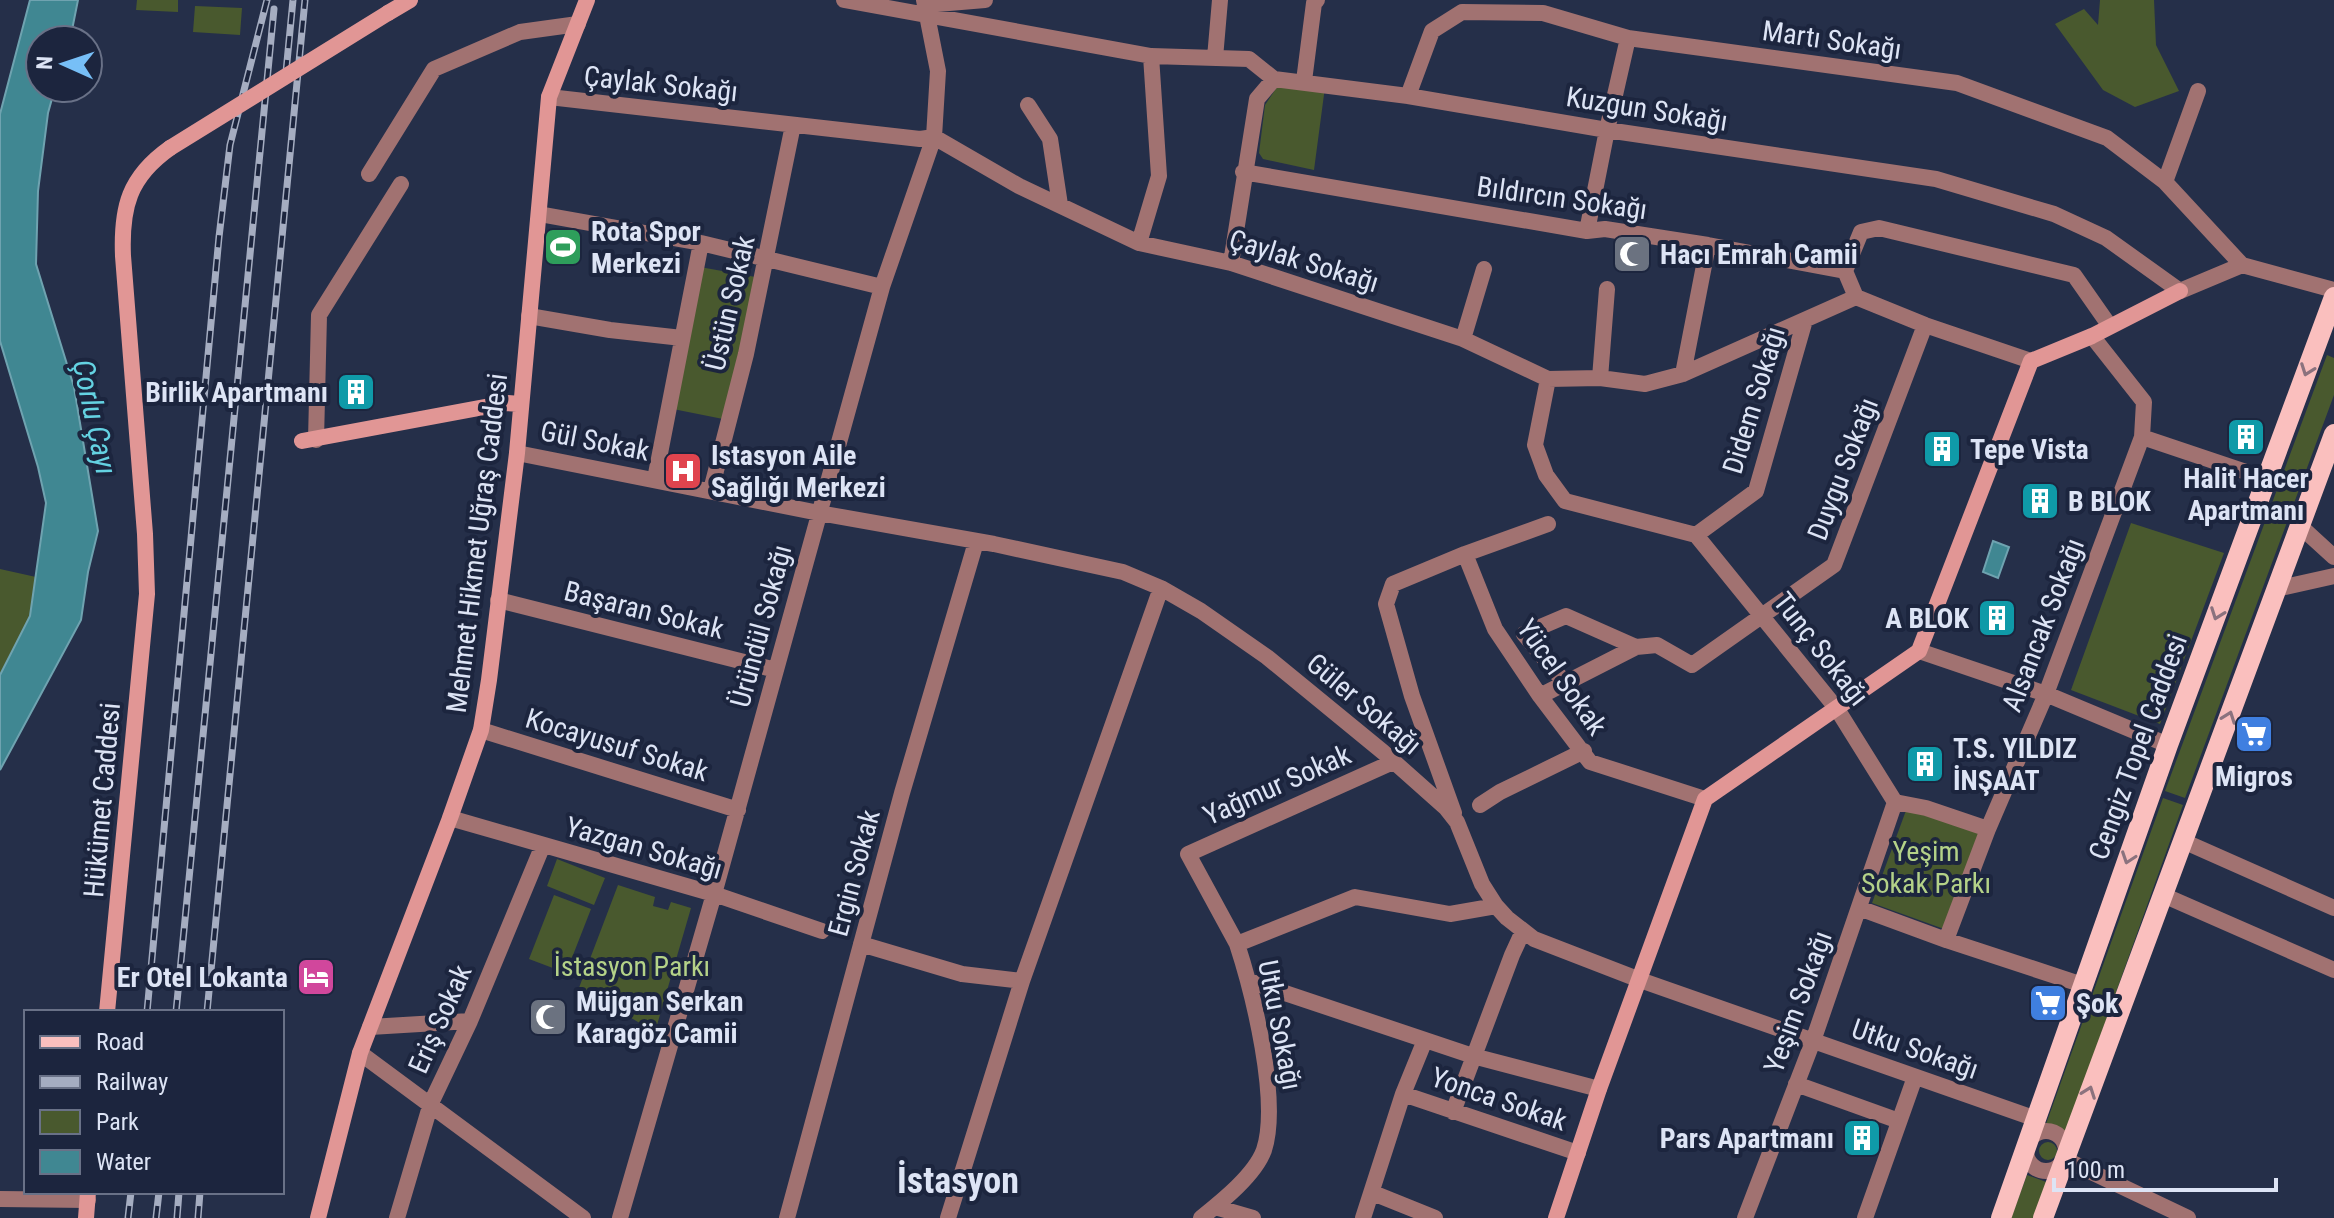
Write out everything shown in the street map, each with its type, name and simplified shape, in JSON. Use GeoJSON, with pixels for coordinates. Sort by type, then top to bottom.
{"type":"FeatureCollection","features":[{"type":"Feature","properties":{"kind":"main road","name":"Cengiz Topel Caddesi"},"geometry":{"type":"LineString","coordinates":[[2001,1218],[2168,745],[2332,307]]}},
{"type":"Feature","properties":{"kind":"main road"},"geometry":{"type":"LineString","coordinates":[[2043,1218],[2334,434]]}},
{"type":"Feature","properties":{"kind":"street","name":"Hükümet Caddesi"},"geometry":{"type":"LineString","coordinates":[[107,1010],[147,594],[122,233],[127,201],[154,159],[410,0]]}},
{"type":"Feature","properties":{"kind":"street","name":"Mehmet Hikmet Uğraş Caddesi"},"geometry":{"type":"LineString","coordinates":[[318,1218],[360,1053],[481,730],[517,453],[549,97],[588,0]]}},
{"type":"Feature","properties":{"kind":"street"},"geometry":{"type":"LineString","coordinates":[[844,0],[926,6],[985,0]]}},
{"type":"Feature","properties":{"kind":"street"},"geometry":{"type":"LineString","coordinates":[[1215,58],[1220,0]]}},
{"type":"Feature","properties":{"kind":"street"},"geometry":{"type":"LineString","coordinates":[[1304,81],[1314,3],[1317,0]]}},
{"type":"Feature","properties":{"kind":"street","name":"Kuzgun Sokağı"},"geometry":{"type":"LineString","coordinates":[[926,6],[1151,56],[1249,59],[1274,79],[1408,96],[1607,130],[1936,179],[2054,214],[2106,238],[2180,291]]}},
{"type":"Feature","properties":{"kind":"street","name":"Üründül Sokağı"},"geometry":{"type":"LineString","coordinates":[[620,1218],[738,810],[882,287],[934,137],[938,71],[926,6]]}},
{"type":"Feature","properties":{"kind":"street","name":"Martı Sokağı"},"geometry":{"type":"LineString","coordinates":[[1408,96],[1432,31],[1462,12],[1543,13],[1628,38],[1957,83],[2107,138],[2165,182],[2242,265]]}},
{"type":"Feature","properties":{"kind":"street"},"geometry":{"type":"LineString","coordinates":[[369,174],[434,69],[520,32],[578,24]]}},
{"type":"Feature","properties":{"kind":"street"},"geometry":{"type":"LineString","coordinates":[[1587,231],[1628,38]]}},
{"type":"Feature","properties":{"kind":"street"},"geometry":{"type":"LineString","coordinates":[[1139,243],[1159,176],[1151,56]]}},
{"type":"Feature","properties":{"kind":"street"},"geometry":{"type":"LineString","coordinates":[[1231,263],[1257,99],[1274,79]]}},
{"type":"Feature","properties":{"kind":"street"},"geometry":{"type":"LineString","coordinates":[[2165,182],[2198,91]]}},
{"type":"Feature","properties":{"kind":"street","name":"Çaylak Sokağı"},"geometry":{"type":"LineString","coordinates":[[549,97],[920,139],[934,137],[1019,186],[1139,243],[1231,263],[1463,339],[1548,379],[1600,378],[1645,384],[1683,374],[1856,297]]}},
{"type":"Feature","properties":{"kind":"street"},"geometry":{"type":"LineString","coordinates":[[1028,105],[1050,139],[1060,205]]}},
{"type":"Feature","properties":{"kind":"street","name":"Üstün Sokak"},"geometry":{"type":"LineString","coordinates":[[711,490],[767,261],[793,125]]}},
{"type":"Feature","properties":{"kind":"street","name":"Bıldırcın Sokağı"},"geometry":{"type":"LineString","coordinates":[[1243,172],[1587,231],[1605,229],[1708,245],[1845,271]]}},
{"type":"Feature","properties":{"kind":"street"},"geometry":{"type":"LineString","coordinates":[[401,184],[319,315],[309,440],[506,403],[521,404]]}},
{"type":"Feature","properties":{"kind":"street"},"geometry":{"type":"LineString","coordinates":[[539,214],[701,243],[882,287]]}},
{"type":"Feature","properties":{"kind":"street"},"geometry":{"type":"LineString","coordinates":[[2109,325],[2074,275],[1879,228],[1861,232],[1845,271],[1856,297],[1925,325],[2031,361],[2092,336],[2180,291],[2242,265],[2334,290]]}},
{"type":"Feature","properties":{"kind":"street"},"geometry":{"type":"LineString","coordinates":[[655,479],[701,243]]}},
{"type":"Feature","properties":{"kind":"street"},"geometry":{"type":"LineString","coordinates":[[1683,374],[1708,245]]}},
{"type":"Feature","properties":{"kind":"street"},"geometry":{"type":"LineString","coordinates":[[1463,339],[1484,269]]}},
{"type":"Feature","properties":{"kind":"street"},"geometry":{"type":"LineString","coordinates":[[1600,378],[1607,289]]}},
{"type":"Feature","properties":{"kind":"street"},"geometry":{"type":"LineString","coordinates":[[529,316],[682,338]]}},
{"type":"Feature","properties":{"kind":"street","name":"Didem Sokağı"},"geometry":{"type":"LineString","coordinates":[[1696,535],[1756,491],[1805,320]]}},
{"type":"Feature","properties":{"kind":"street","name":"Duygu Sokağı"},"geometry":{"type":"LineString","coordinates":[[1524,634],[1566,616],[1636,647],[1657,645],[1692,665],[1834,565],[1925,325]]}},
{"type":"Feature","properties":{"kind":"street","name":"Alsancak Sokağı"},"geometry":{"type":"LineString","coordinates":[[1946,940],[1988,829],[2046,694],[2142,437],[2144,402],[2092,336]]}},
{"type":"Feature","properties":{"kind":"street"},"geometry":{"type":"LineString","coordinates":[[1556,1218],[1599,1089],[1705,799],[1919,651],[2031,361]]}},
{"type":"Feature","properties":{"kind":"street"},"geometry":{"type":"LineString","coordinates":[[1548,379],[1535,445],[1546,475],[1565,501],[1696,535]]}},
{"type":"Feature","properties":{"kind":"street"},"geometry":{"type":"LineString","coordinates":[[2142,437],[2267,479]]}},
{"type":"Feature","properties":{"kind":"street","name":"Gül Sokak"},"geometry":{"type":"LineString","coordinates":[[517,453],[994,544]]}},
{"type":"Feature","properties":{"kind":"street"},"geometry":{"type":"LineString","coordinates":[[1457,822],[1412,696],[1386,604],[1393,584],[1548,524]]}},
{"type":"Feature","properties":{"kind":"street"},"geometry":{"type":"LineString","coordinates":[[2300,526],[2334,557]]}},
{"type":"Feature","properties":{"kind":"street","name":"Tunç Sokağı"},"geometry":{"type":"LineString","coordinates":[[1696,535],[1837,709],[1895,802]]}},
{"type":"Feature","properties":{"kind":"street","name":"Ergin Sokak"},"geometry":{"type":"LineString","coordinates":[[787,1218],[861,944],[976,542]]}},
{"type":"Feature","properties":{"kind":"street","name":"Güler Sokağı"},"geometry":{"type":"LineString","coordinates":[[994,544],[1123,572],[1161,588],[1201,611],[1267,657],[1446,808],[1457,822],[1482,884],[1496,906],[1523,931],[1534,939],[1640,980]]}},
{"type":"Feature","properties":{"kind":"street","name":"Yücel Sokak"},"geometry":{"type":"LineString","coordinates":[[1465,554],[1495,629],[1590,762],[1705,799]]}},
{"type":"Feature","properties":{"kind":"street"},"geometry":{"type":"LineString","coordinates":[[2276,589],[2334,576]]}},
{"type":"Feature","properties":{"kind":"street"},"geometry":{"type":"LineString","coordinates":[[948,1218],[1022,981],[1161,588]]}},
{"type":"Feature","properties":{"kind":"street","name":"Başaran Sokak"},"geometry":{"type":"LineString","coordinates":[[498,600],[776,670]]}},
{"type":"Feature","properties":{"kind":"street","name":"Yücel Sokak"},"geometry":{"type":"LineString","coordinates":[[1524,634],[1565,683]]}},
{"type":"Feature","properties":{"kind":"street"},"geometry":{"type":"LineString","coordinates":[[1540,696],[1636,647]]}},
{"type":"Feature","properties":{"kind":"street"},"geometry":{"type":"LineString","coordinates":[[1919,651],[2046,694],[2168,745]]}},
{"type":"Feature","properties":{"kind":"street","name":"Kocayusuf Sokak"},"geometry":{"type":"LineString","coordinates":[[481,730],[738,810]]}},
{"type":"Feature","properties":{"kind":"street"},"geometry":{"type":"LineString","coordinates":[[1480,805],[1584,751]]}},
{"type":"Feature","properties":{"kind":"street","name":"Yağmur Sokak"},"geometry":{"type":"LineString","coordinates":[[1237,944],[1188,854],[1393,762]]}},
{"type":"Feature","properties":{"kind":"street"},"geometry":{"type":"LineString","coordinates":[[1895,802],[1926,808],[1988,829]]}},
{"type":"Feature","properties":{"kind":"street","name":"Yeşim Sokağı"},"geometry":{"type":"LineString","coordinates":[[1745,1218],[1813,1041],[1895,802]]}},
{"type":"Feature","properties":{"kind":"street","name":"Yazgan Sokağı"},"geometry":{"type":"LineString","coordinates":[[450,818],[714,894],[822,931]]}},
{"type":"Feature","properties":{"kind":"street"},"geometry":{"type":"LineString","coordinates":[[2183,841],[2334,908]]}},
{"type":"Feature","properties":{"kind":"street","name":"Eriş Sokak"},"geometry":{"type":"LineString","coordinates":[[397,1218],[431,1103],[470,1021],[543,845]]}},
{"type":"Feature","properties":{"kind":"street"},"geometry":{"type":"LineString","coordinates":[[2163,895],[2334,970]]}},
{"type":"Feature","properties":{"kind":"street","name":"Utku Sokağı"},"geometry":{"type":"LineString","coordinates":[[1201,1218],[1238,1188],[1263,1152],[1270,1100],[1249,981],[1237,944],[1355,897],[1450,914],[1496,906]]}},
{"type":"Feature","properties":{"kind":"street"},"geometry":{"type":"LineString","coordinates":[[1859,908],[2083,985]]}},
{"type":"Feature","properties":{"kind":"street"},"geometry":{"type":"LineString","coordinates":[[1453,1112],[1523,931]]}},
{"type":"Feature","properties":{"kind":"street"},"geometry":{"type":"LineString","coordinates":[[861,944],[962,974],[1022,981]]}},
{"type":"Feature","properties":{"kind":"street","name":"Utku Sokağı"},"geometry":{"type":"LineString","coordinates":[[1640,980],[2036,1119]]}},
{"type":"Feature","properties":{"kind":"street"},"geometry":{"type":"LineString","coordinates":[[1249,981],[1473,1056],[1599,1089]]}},
{"type":"Feature","properties":{"kind":"street"},"geometry":{"type":"LineString","coordinates":[[370,1027],[470,1021]]}},
{"type":"Feature","properties":{"kind":"street"},"geometry":{"type":"LineString","coordinates":[[1363,1218],[1403,1094],[1425,1040]]}},
{"type":"Feature","properties":{"kind":"street"},"geometry":{"type":"LineString","coordinates":[[360,1053],[583,1218]]}},
{"type":"Feature","properties":{"kind":"street"},"geometry":{"type":"LineString","coordinates":[[1865,1218],[1915,1077]]}},
{"type":"Feature","properties":{"kind":"street"},"geometry":{"type":"LineString","coordinates":[[1796,1084],[1899,1121]]}},
{"type":"Feature","properties":{"kind":"street","name":"Yonca Sokak"},"geometry":{"type":"LineString","coordinates":[[1403,1094],[1578,1153]]}},
{"type":"Feature","properties":{"kind":"street"},"geometry":{"type":"LineString","coordinates":[[2039,1132],[2058,1135],[2066,1146],[2064,1159],[2055,1168],[2037,1168],[2029,1159],[2027,1147],[2039,1132]]}},
{"type":"Feature","properties":{"kind":"street"},"geometry":{"type":"LineString","coordinates":[[2064,1159],[2188,1218]]}},
{"type":"Feature","properties":{"kind":"street"},"geometry":{"type":"LineString","coordinates":[[1373,1193],[1435,1218]]}},
{"type":"Feature","properties":{"kind":"street"},"geometry":{"type":"LineString","coordinates":[[0,1199],[88,1196],[86,1218]]}},
{"type":"Feature","properties":{"kind":"street"},"geometry":{"type":"LineString","coordinates":[[1215,1207],[1253,1218]]}},
{"type":"Feature","properties":{"kind":"green space"},"geometry":{"type":"Polygon","coordinates":[[[137,0],[178,0],[178,12],[136,10],[137,0]]]}},
{"type":"Feature","properties":{"kind":"green space"},"geometry":{"type":"Polygon","coordinates":[[[2100,0],[2154,0],[2156,45],[2179,91],[2135,107],[2103,90],[2055,24],[2084,9],[2098,25],[2100,0]]]}},
{"type":"Feature","properties":{"kind":"green space"},"geometry":{"type":"Polygon","coordinates":[[[195,6],[242,8],[240,35],[193,32],[195,6]]]}},
{"type":"Feature","properties":{"kind":"green space"},"geometry":{"type":"Polygon","coordinates":[[[1277,87],[1325,87],[1314,170],[1263,159],[1259,153],[1265,105],[1277,87]]]}},
{"type":"Feature","properties":{"kind":"green space"},"geometry":{"type":"Polygon","coordinates":[[[700,267],[761,278],[723,419],[673,409],[700,267]]]}},
{"type":"Feature","properties":{"kind":"green space"},"geometry":{"type":"Polygon","coordinates":[[[2327,355],[2334,358],[2334,395],[2185,798],[2165,791],[2327,355]]]}},
{"type":"Feature","properties":{"kind":"green space"},"geometry":{"type":"Polygon","coordinates":[[[2131,523],[2224,553],[2160,724],[2071,690],[2131,523]]]}},
{"type":"Feature","properties":{"kind":"green space"},"geometry":{"type":"Polygon","coordinates":[[[0,569],[36,577],[30,616],[0,674],[0,569]]]}},
{"type":"Feature","properties":{"kind":"green space"},"geometry":{"type":"Polygon","coordinates":[[[2163,798],[2183,805],[2066,1132],[2046,1124],[2163,798]]]}},
{"type":"Feature","properties":{"kind":"green space","name":"Yeşim Sokak Parkı"},"geometry":{"type":"Polygon","coordinates":[[[1908,805],[1980,831],[1944,929],[1872,903],[1908,805]]]}},
{"type":"Feature","properties":{"kind":"green space"},"geometry":{"type":"Polygon","coordinates":[[[557,859],[605,878],[594,905],[547,886],[557,859]]]}},
{"type":"Feature","properties":{"kind":"green space","name":"İstasyon Parkı"},"geometry":{"type":"Polygon","coordinates":[[[618,885],[655,897],[653,906],[668,910],[671,902],[691,908],[655,1032],[621,1012],[577,993],[618,885]]]}},
{"type":"Feature","properties":{"kind":"green space"},"geometry":{"type":"Polygon","coordinates":[[[554,895],[591,909],[566,973],[529,959],[554,895]]]}},
{"type":"Feature","properties":{"kind":"green space"},"geometry":{"type":"Polygon","coordinates":[[[2048,1142],[2057,1151],[2048,1160],[2039,1151],[2048,1142]]]}},
{"type":"Feature","properties":{"kind":"green space"},"geometry":{"type":"Polygon","coordinates":[[[2027,1175],[2049,1183],[2035,1218],[2011,1218],[2027,1175]]]}},
{"type":"Feature","properties":{"kind":"water"},"geometry":{"type":"Polygon","coordinates":[[[30,0],[78,0],[73,24],[24,24],[24,104],[51,104],[38,191],[36,264],[74,387],[98,531],[81,620],[0,770],[0,675],[30,616],[46,503],[0,341],[0,114],[30,0]]]}},
{"type":"Feature","properties":{"kind":"water"},"geometry":{"type":"Polygon","coordinates":[[[1993,541],[2009,547],[1998,578],[1983,572],[1993,541]]]}},
{"type":"Feature","properties":{"kind":"railway"},"geometry":{"type":"LineString","coordinates":[[147,1010],[219,237],[230,145],[267,0]]}},
{"type":"Feature","properties":{"kind":"railway"},"geometry":{"type":"LineString","coordinates":[[286,72],[293,0]]}},
{"type":"Feature","properties":{"kind":"railway"},"geometry":{"type":"LineString","coordinates":[[207,1010],[305,0]]}},
{"type":"Feature","properties":{"kind":"railway"},"geometry":{"type":"LineString","coordinates":[[176,1010],[274,9]]}},
{"type":"Feature","properties":{"kind":"railway"},"geometry":{"type":"LineString","coordinates":[[128,1218],[131,1194]]}},
{"type":"Feature","properties":{"kind":"railway"},"geometry":{"type":"LineString","coordinates":[[156,1218],[159,1194]]}},
{"type":"Feature","properties":{"kind":"railway"},"geometry":{"type":"LineString","coordinates":[[177,1218],[179,1194]]}},
{"type":"Feature","properties":{"kind":"railway"},"geometry":{"type":"LineString","coordinates":[[198,1218],[200,1194]]}},
{"type":"Feature","properties":{"kind":"place","name":"Rota Spor Merkezi"},"geometry":{"type":"Point","coordinates":[563,247]}},
{"type":"Feature","properties":{"kind":"place","name":"Hacı Emrah Camii"},"geometry":{"type":"Point","coordinates":[1632,254]}},
{"type":"Feature","properties":{"kind":"place","name":"Birlik Apartmanı"},"geometry":{"type":"Point","coordinates":[356,392]}},
{"type":"Feature","properties":{"kind":"place","name":"Halit Hacer Apartmanı"},"geometry":{"type":"Point","coordinates":[2246,437]}},
{"type":"Feature","properties":{"kind":"place","name":"Tepe Vista"},"geometry":{"type":"Point","coordinates":[1942,449]}},
{"type":"Feature","properties":{"kind":"place","name":"Istasyon Aile Sağlığı Merkezi"},"geometry":{"type":"Point","coordinates":[683,471]}},
{"type":"Feature","properties":{"kind":"place","name":"B BLOK"},"geometry":{"type":"Point","coordinates":[2040,501]}},
{"type":"Feature","properties":{"kind":"place","name":"A BLOK"},"geometry":{"type":"Point","coordinates":[1997,618]}},
{"type":"Feature","properties":{"kind":"place","name":"Migros"},"geometry":{"type":"Point","coordinates":[2254,734]}},
{"type":"Feature","properties":{"kind":"place","name":"T.S. YILDIZ İNŞAAT"},"geometry":{"type":"Point","coordinates":[1925,764]}},
{"type":"Feature","properties":{"kind":"place","name":"Er Otel Lokanta"},"geometry":{"type":"Point","coordinates":[316,977]}},
{"type":"Feature","properties":{"kind":"place","name":"Şok"},"geometry":{"type":"Point","coordinates":[2048,1003]}},
{"type":"Feature","properties":{"kind":"place","name":"Müjgan Serkan Karagöz Camii"},"geometry":{"type":"Point","coordinates":[548,1017]}},
{"type":"Feature","properties":{"kind":"place","name":"Pars Apartmanı"},"geometry":{"type":"Point","coordinates":[1862,1138]}},
{"type":"Feature","properties":{"kind":"district","name":"İstasyon"},"geometry":{"type":"Point","coordinates":[958,1181]}},
{"type":"Feature","properties":{"kind":"water label","name":"Çorlu Çayı"},"geometry":{"type":"Point","coordinates":[95,417]}}]}
